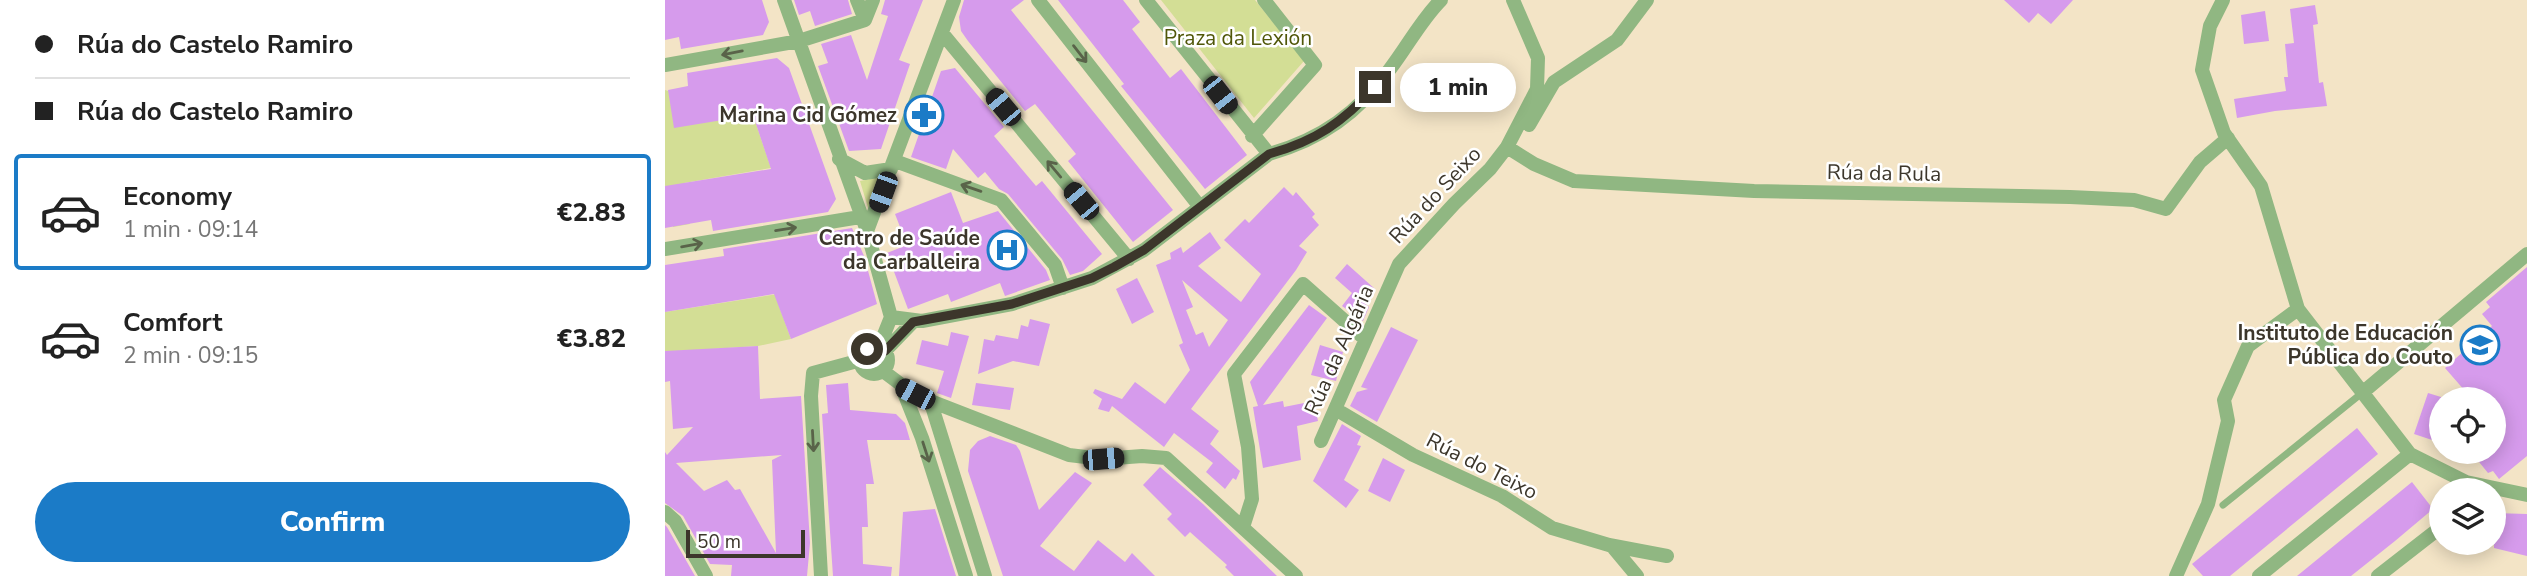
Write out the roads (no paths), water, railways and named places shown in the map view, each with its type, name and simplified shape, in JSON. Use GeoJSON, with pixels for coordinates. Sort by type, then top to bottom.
{"type":"FeatureCollection","features":[{"type":"Feature","properties":{"kind":"street"},"geometry":{"type":"LineString","coordinates":[[784,0],[867,231],[891,317],[882,349],[888,364],[883,371],[870,373],[863,368],[861,360],[867,349],[882,349],[913,322]]}},
{"type":"Feature","properties":{"kind":"street"},"geometry":{"type":"LineString","coordinates":[[857,0],[865,20]]}},
{"type":"Feature","properties":{"kind":"street"},"geometry":{"type":"LineString","coordinates":[[865,20],[873,0]]}},
{"type":"Feature","properties":{"kind":"street"},"geometry":{"type":"LineString","coordinates":[[867,231],[954,0]]}},
{"type":"Feature","properties":{"kind":"street"},"geometry":{"type":"LineString","coordinates":[[1038,0],[1200,207]]}},
{"type":"Feature","properties":{"kind":"street"},"geometry":{"type":"LineString","coordinates":[[1146,0],[1269,154]]}},
{"type":"Feature","properties":{"kind":"street"},"geometry":{"type":"LineString","coordinates":[[1252,136],[1315,65],[1265,0]]}},
{"type":"Feature","properties":{"kind":"street"},"geometry":{"type":"LineString","coordinates":[[891,317],[913,322],[1012,304],[1063,288],[1129,259],[1269,154],[1291,148],[1347,118],[1389,71],[1441,0]]}},
{"type":"Feature","properties":{"kind":"street","name":"Rúa do Seixo"},"geometry":{"type":"LineString","coordinates":[[1511,149],[1537,89],[1538,58],[1513,0]]}},
{"type":"Feature","properties":{"kind":"street","name":"Rúa do Seixo"},"geometry":{"type":"LineString","coordinates":[[1395,274],[1399,264],[1454,204],[1511,149],[1554,82],[1617,40],[1647,0]]}},
{"type":"Feature","properties":{"kind":"street"},"geometry":{"type":"LineString","coordinates":[[2223,0],[2210,26],[2202,70],[2228,138],[2262,186],[2298,309],[2410,454],[2451,478]]}},
{"type":"Feature","properties":{"kind":"street"},"geometry":{"type":"LineString","coordinates":[[665,65],[799,41],[865,20]]}},
{"type":"Feature","properties":{"kind":"street"},"geometry":{"type":"LineString","coordinates":[[943,33],[1129,259]]}},
{"type":"Feature","properties":{"kind":"street","name":"Rúa da Rula"},"geometry":{"type":"LineString","coordinates":[[1511,149],[1534,164],[1574,181],[1754,191],[2134,200],[2166,209],[2200,162],[2228,138]]}},
{"type":"Feature","properties":{"kind":"street"},"geometry":{"type":"LineString","coordinates":[[839,159],[865,173],[893,165],[1001,200],[1055,265],[1063,288]]}},
{"type":"Feature","properties":{"kind":"street"},"geometry":{"type":"LineString","coordinates":[[665,249],[860,217]]}},
{"type":"Feature","properties":{"kind":"street"},"geometry":{"type":"LineString","coordinates":[[2362,393],[2527,254]]}},
{"type":"Feature","properties":{"kind":"street","name":"Rúa da Algária"},"geometry":{"type":"LineString","coordinates":[[1321,442],[1338,410],[1365,339],[1395,274]]}},
{"type":"Feature","properties":{"kind":"street"},"geometry":{"type":"LineString","coordinates":[[1243,527],[1252,499],[1248,447],[1234,374],[1303,285],[1365,339]]}},
{"type":"Feature","properties":{"kind":"street"},"geometry":{"type":"LineString","coordinates":[[2176,576],[2208,504],[2228,421],[2224,400],[2248,346],[2298,309]]}},
{"type":"Feature","properties":{"kind":"street"},"geometry":{"type":"LineString","coordinates":[[821,576],[811,396],[813,373],[861,360]]}},
{"type":"Feature","properties":{"kind":"street"},"geometry":{"type":"LineString","coordinates":[[883,371],[902,388],[1069,455],[1103,459],[1142,456],[1166,458],[1296,576]]}},
{"type":"Feature","properties":{"kind":"street"},"geometry":{"type":"LineString","coordinates":[[902,388],[922,438],[966,576]]}},
{"type":"Feature","properties":{"kind":"street"},"geometry":{"type":"LineString","coordinates":[[930,400],[985,576]]}},
{"type":"Feature","properties":{"kind":"street","name":"Rúa do Teixo"},"geometry":{"type":"LineString","coordinates":[[1338,410],[1413,455],[1502,496],[1552,528],[1612,546],[1667,556]]}},
{"type":"Feature","properties":{"kind":"street"},"geometry":{"type":"LineString","coordinates":[[2264,574],[2410,454]]}},
{"type":"Feature","properties":{"kind":"street"},"geometry":{"type":"LineString","coordinates":[[2506,492],[2527,495]]}},
{"type":"Feature","properties":{"kind":"street"},"geometry":{"type":"LineString","coordinates":[[665,512],[675,521],[706,576]]}},
{"type":"Feature","properties":{"kind":"street"},"geometry":{"type":"LineString","coordinates":[[2378,576],[2429,536]]}},
{"type":"Feature","properties":{"kind":"street"},"geometry":{"type":"LineString","coordinates":[[1612,546],[1637,576]]}},
{"type":"Feature","properties":{"kind":"lane"},"geometry":{"type":"LineString","coordinates":[[2223,505],[2362,393]]}},
{"type":"Feature","properties":{"kind":"place","name":"Marina Cid Gómez"},"geometry":{"type":"Point","coordinates":[924,115]}},
{"type":"Feature","properties":{"kind":"place","name":"Centro de Saúde da Carballeira"},"geometry":{"type":"Point","coordinates":[1007,250]}},
{"type":"Feature","properties":{"kind":"place","name":"Instituto de Educación Pública do Couto"},"geometry":{"type":"Point","coordinates":[2480,345]}},
{"type":"Feature","properties":{"kind":"park label","name":"Praza da Lexión"},"geometry":{"type":"Point","coordinates":[1238,38]}}]}
